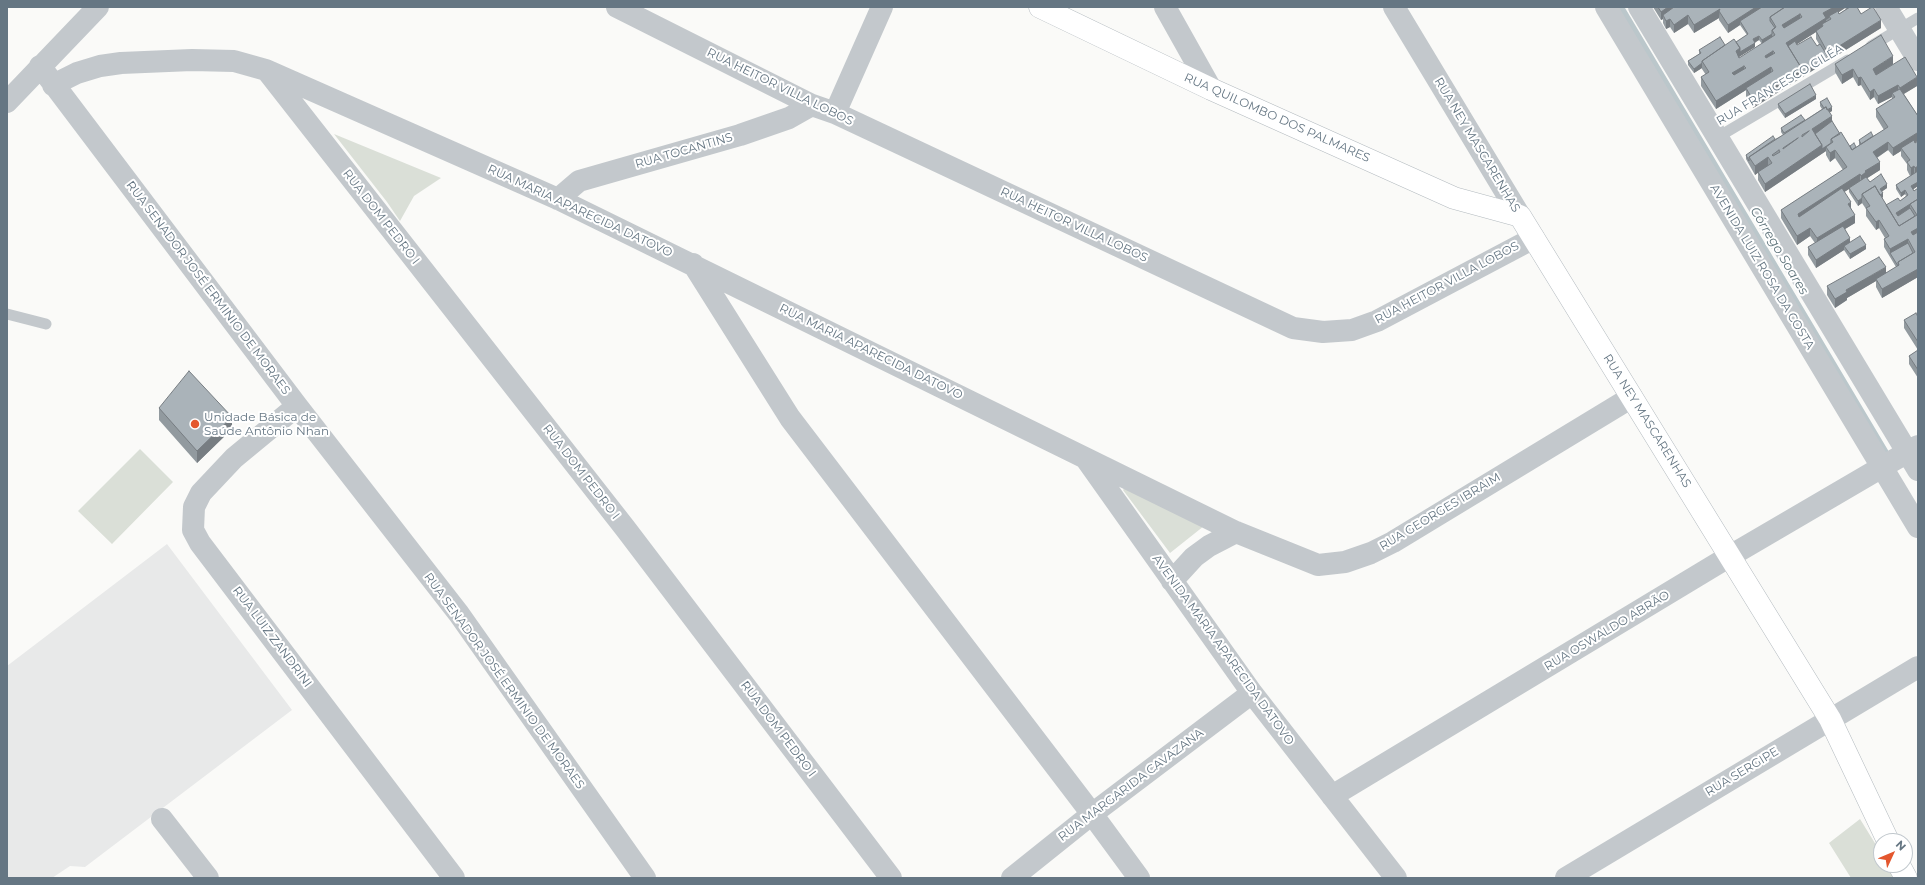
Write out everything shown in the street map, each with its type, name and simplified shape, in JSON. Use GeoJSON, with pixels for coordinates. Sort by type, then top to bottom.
{"type":"FeatureCollection","features":[{"type":"Feature","properties":{"kind":"street"},"geometry":{"type":"LineString","coordinates":[[7,102],[98,7]]}},
{"type":"Feature","properties":{"kind":"street","name":"RUA HEITOR VILLA LOBOS"},"geometry":{"type":"LineString","coordinates":[[617,7],[812,105],[835,113],[1294,328],[1323,332],[1352,330],[1377,321],[1534,238]]}},
{"type":"Feature","properties":{"kind":"street"},"geometry":{"type":"LineString","coordinates":[[835,113],[882,7]]}},
{"type":"Feature","properties":{"kind":"street","name":"RUA QUILOMBO DOS PALMARES"},"geometry":{"type":"LineString","coordinates":[[1040,7],[1211,89],[1454,198],[1520,216]]}},
{"type":"Feature","properties":{"kind":"street"},"geometry":{"type":"LineString","coordinates":[[1165,7],[1211,89]]}},
{"type":"Feature","properties":{"kind":"street","name":"RUA NEY MASCARENHAS"},"geometry":{"type":"LineString","coordinates":[[1394,7],[1520,216],[1830,719],[1884,833]]}},
{"type":"Feature","properties":{"kind":"street","name":"AVENIDA LUIZ ROSA DA COSTA"},"geometry":{"type":"LineString","coordinates":[[1606,7],[1902,460],[1918,527]]}},
{"type":"Feature","properties":{"kind":"street"},"geometry":{"type":"LineString","coordinates":[[1639,7],[1718,137],[1902,460]]}},
{"type":"Feature","properties":{"kind":"street"},"geometry":{"type":"LineString","coordinates":[[1886,7],[1918,60]]}},
{"type":"Feature","properties":{"kind":"street","name":"RUA MARIA APARECIDA DATOVO"},"geometry":{"type":"LineString","coordinates":[[53,84],[77,73],[100,66],[121,63],[192,60],[234,61],[266,70],[558,199],[693,264],[1085,458]]}},
{"type":"Feature","properties":{"kind":"street","name":"RUA SENADOR JOSÉ ERMINIO DE MORAES"},"geometry":{"type":"LineString","coordinates":[[40,66],[297,406],[459,614],[645,878]]}},
{"type":"Feature","properties":{"kind":"street","name":"RUA DOM PEDRO I"},"geometry":{"type":"LineString","coordinates":[[266,70],[625,528],[891,878]]}},
{"type":"Feature","properties":{"kind":"street","name":"RUA TOCANTINS"},"geometry":{"type":"LineString","coordinates":[[558,199],[579,181],[740,135],[789,118],[812,105]]}},
{"type":"Feature","properties":{"kind":"street"},"geometry":{"type":"LineString","coordinates":[[693,264],[790,418],[1092,814],[1139,878]]}},
{"type":"Feature","properties":{"kind":"street","name":"RUA GEORGES IBRAIM"},"geometry":{"type":"LineString","coordinates":[[1085,458],[1236,532],[1318,565],[1345,562],[1371,553],[1393,542],[1632,397]]}},
{"type":"Feature","properties":{"kind":"street","name":"RUA LUIZ ZANDRINI"},"geometry":{"type":"LineString","coordinates":[[297,406],[234,458],[201,493],[194,507],[193,530],[200,543],[454,878]]}},
{"type":"Feature","properties":{"kind":"street","name":"AVENIDA MARIA APARECIDA DATOVO"},"geometry":{"type":"LineString","coordinates":[[1085,458],[1252,693],[1396,878]]}},
{"type":"Feature","properties":{"kind":"street","name":"RUA OSWALDO ABRÃO"},"geometry":{"type":"LineString","coordinates":[[1332,796],[1730,556],[1902,460]]}},
{"type":"Feature","properties":{"kind":"street"},"geometry":{"type":"LineString","coordinates":[[1172,581],[1194,557],[1208,546],[1236,532]]}},
{"type":"Feature","properties":{"kind":"street","name":"RUA SERGIPE"},"geometry":{"type":"LineString","coordinates":[[1566,878],[1918,667]]}},
{"type":"Feature","properties":{"kind":"street","name":"RUA MARGARIDA CAVAZANA"},"geometry":{"type":"LineString","coordinates":[[1012,878],[1092,814],[1252,693]]}},
{"type":"Feature","properties":{"kind":"street"},"geometry":{"type":"LineString","coordinates":[[162,819],[208,878]]}},
{"type":"Feature","properties":{"kind":"lane","name":"RUA FRANCESCO CILÉA"},"geometry":{"type":"LineString","coordinates":[[1718,137],[1918,18]]}},
{"type":"Feature","properties":{"kind":"lane"},"geometry":{"type":"LineString","coordinates":[[7,314],[46,324]]}},
{"type":"Feature","properties":{"kind":"shaded area"},"geometry":{"type":"Polygon","coordinates":[[[334,134],[441,178],[414,196],[400,221],[334,134]]]}},
{"type":"Feature","properties":{"kind":"shaded area"},"geometry":{"type":"Polygon","coordinates":[[[140,449],[173,482],[112,544],[78,511],[140,449]]]}},
{"type":"Feature","properties":{"kind":"shaded area"},"geometry":{"type":"Polygon","coordinates":[[[1126,485],[1204,526],[1170,553],[1123,490],[1126,485]]]}},
{"type":"Feature","properties":{"kind":"shaded area"},"geometry":{"type":"Polygon","coordinates":[[[167,544],[292,710],[85,867],[70,866],[52,878],[7,878],[7,666],[167,544]]]}},
{"type":"Feature","properties":{"kind":"shaded area"},"geometry":{"type":"Polygon","coordinates":[[[1860,819],[1873,840],[1873,873],[1894,873],[1897,878],[1851,878],[1829,843],[1860,819]]]}},
{"type":"Feature","properties":{"kind":"building"},"geometry":{"type":"Polygon","coordinates":[[[1658,7],[1668,7],[1661,12],[1658,7]]]}},
{"type":"Feature","properties":{"kind":"building"},"geometry":{"type":"Polygon","coordinates":[[[1674,7],[1756,7],[1728,25],[1719,11],[1720,9],[1694,25],[1688,15],[1674,25],[1670,19],[1666,21],[1663,15],[1674,7]]]}},
{"type":"Feature","properties":{"kind":"building"},"geometry":{"type":"Polygon","coordinates":[[[1762,7],[1785,7],[1770,17],[1770,21],[1775,28],[1772,30],[1772,34],[1762,40],[1759,36],[1753,39],[1755,43],[1740,52],[1740,48],[1736,42],[1748,34],[1740,21],[1762,7]]]}},
{"type":"Feature","properties":{"kind":"building"},"geometry":{"type":"Polygon","coordinates":[[[1785,7],[1834,7],[1823,13],[1826,18],[1786,43],[1802,69],[1753,100],[1746,88],[1773,71],[1771,67],[1716,101],[1701,77],[1709,72],[1702,61],[1734,39],[1740,48],[1736,51],[1739,58],[1775,35],[1772,30],[1776,27],[1770,17],[1785,7]],[[1800,14],[1782,25],[1784,28],[1802,17],[1800,14]],[[1773,51],[1765,56],[1766,58],[1775,53],[1773,51]],[[1744,66],[1732,73],[1734,75],[1746,68],[1744,66]]]}},
{"type":"Feature","properties":{"kind":"building"},"geometry":{"type":"Polygon","coordinates":[[[1850,7],[1857,7],[1861,14],[1873,7],[1881,20],[1828,53],[1816,31],[1823,26],[1822,24],[1831,19],[1829,16],[1838,11],[1839,14],[1850,7]]]}},
{"type":"Feature","properties":{"kind":"building"},"geometry":{"type":"Polygon","coordinates":[[[1881,35],[1893,56],[1873,69],[1876,75],[1905,57],[1917,77],[1900,88],[1898,85],[1878,96],[1874,89],[1870,92],[1861,77],[1858,78],[1853,69],[1842,75],[1835,64],[1881,35]]]}},
{"type":"Feature","properties":{"kind":"building"},"geometry":{"type":"Polygon","coordinates":[[[1720,37],[1725,45],[1702,61],[1702,63],[1694,69],[1688,61],[1701,53],[1699,50],[1720,37]]]}},
{"type":"Feature","properties":{"kind":"building"},"geometry":{"type":"Polygon","coordinates":[[[1811,37],[1817,46],[1820,44],[1828,57],[1802,73],[1802,69],[1788,46],[1795,41],[1797,45],[1811,37]]]}},
{"type":"Feature","properties":{"kind":"building"},"geometry":{"type":"Polygon","coordinates":[[[1810,84],[1816,95],[1785,114],[1778,104],[1810,84]]]}},
{"type":"Feature","properties":{"kind":"building"},"geometry":{"type":"Polygon","coordinates":[[[1900,89],[1918,116],[1918,134],[1917,133],[1893,148],[1888,142],[1873,152],[1880,162],[1865,171],[1866,172],[1861,176],[1860,174],[1798,214],[1799,217],[1842,188],[1851,202],[1848,204],[1855,215],[1817,238],[1810,228],[1797,236],[1781,210],[1847,167],[1835,150],[1830,153],[1826,147],[1833,142],[1831,139],[1841,132],[1852,150],[1888,127],[1876,109],[1895,97],[1892,93],[1900,89]]]}},
{"type":"Feature","properties":{"kind":"building"},"geometry":{"type":"Polygon","coordinates":[[[1827,98],[1832,107],[1827,110],[1826,107],[1824,108],[1820,102],[1827,98]]]}},
{"type":"Feature","properties":{"kind":"building"},"geometry":{"type":"Polygon","coordinates":[[[1826,107],[1832,116],[1812,129],[1822,145],[1765,184],[1758,172],[1772,163],[1768,157],[1755,166],[1749,157],[1826,107]],[[1779,150],[1772,155],[1773,156],[1780,152],[1779,150]]]}},
{"type":"Feature","properties":{"kind":"building"},"geometry":{"type":"Polygon","coordinates":[[[1801,115],[1805,120],[1784,133],[1781,128],[1801,115]]]}},
{"type":"Feature","properties":{"kind":"building"},"geometry":{"type":"Polygon","coordinates":[[[1832,121],[1840,134],[1831,139],[1831,143],[1822,149],[1822,145],[1815,134],[1832,121]]]}},
{"type":"Feature","properties":{"kind":"building"},"geometry":{"type":"Polygon","coordinates":[[[1871,132],[1873,136],[1861,144],[1859,140],[1871,132]]]}},
{"type":"Feature","properties":{"kind":"building"},"geometry":{"type":"Polygon","coordinates":[[[1773,136],[1775,139],[1749,157],[1749,161],[1746,155],[1773,136]]]}},
{"type":"Feature","properties":{"kind":"building"},"geometry":{"type":"Polygon","coordinates":[[[1914,140],[1915,143],[1918,141],[1918,166],[1911,168],[1907,162],[1910,160],[1901,148],[1914,140]]]}},
{"type":"Feature","properties":{"kind":"building"},"geometry":{"type":"Polygon","coordinates":[[[1854,143],[1856,147],[1852,150],[1850,146],[1854,143]]]}},
{"type":"Feature","properties":{"kind":"building"},"geometry":{"type":"Polygon","coordinates":[[[1918,171],[1918,182],[1911,186],[1914,191],[1918,188],[1918,199],[1896,213],[1898,216],[1910,208],[1915,216],[1899,226],[1886,205],[1898,198],[1900,201],[1908,195],[1905,190],[1901,193],[1896,185],[1918,171]]]}},
{"type":"Feature","properties":{"kind":"building"},"geometry":{"type":"Polygon","coordinates":[[[1881,174],[1887,184],[1880,189],[1883,193],[1880,195],[1875,186],[1862,194],[1862,198],[1858,201],[1849,188],[1866,177],[1870,182],[1881,174]]]}},
{"type":"Feature","properties":{"kind":"building"},"geometry":{"type":"Polygon","coordinates":[[[1875,186],[1899,226],[1917,215],[1910,204],[1918,199],[1918,228],[1911,232],[1913,235],[1918,232],[1918,269],[1882,289],[1876,279],[1899,265],[1898,262],[1915,252],[1908,239],[1890,249],[1884,239],[1889,236],[1879,220],[1876,222],[1866,208],[1870,206],[1862,194],[1875,186]]]}},
{"type":"Feature","properties":{"kind":"building"},"geometry":{"type":"Polygon","coordinates":[[[1843,226],[1850,238],[1816,260],[1808,247],[1843,226]]]}},
{"type":"Feature","properties":{"kind":"building"},"geometry":{"type":"Polygon","coordinates":[[[1860,236],[1866,245],[1850,254],[1844,246],[1860,236]]]}},
{"type":"Feature","properties":{"kind":"building"},"geometry":{"type":"Polygon","coordinates":[[[1908,243],[1913,253],[1898,262],[1898,266],[1890,253],[1908,243]]]}},
{"type":"Feature","properties":{"kind":"building"},"geometry":{"type":"Polygon","coordinates":[[[1879,257],[1886,267],[1846,290],[1847,292],[1835,299],[1827,286],[1879,257]]]}},
{"type":"Feature","properties":{"kind":"building"},"geometry":{"type":"Polygon","coordinates":[[[1916,313],[1918,317],[1918,342],[1904,320],[1916,313]]]}},
{"type":"Feature","properties":{"kind":"building"},"geometry":{"type":"Polygon","coordinates":[[[1918,350],[1918,370],[1909,356],[1918,350]]]}},
{"type":"Feature","properties":{"kind":"building","name":"Unidade Básica de Saúde Antônio Nhan"},"geometry":{"type":"Polygon","coordinates":[[[189,371],[232,417],[197,451],[159,408],[189,371]]]}},
{"type":"Feature","properties":{"kind":"waterway","name":"Córrego Soares"},"geometry":{"type":"LineString","coordinates":[[1621,7],[1888,456]]}},
{"type":"Feature","properties":{"kind":"place","name":"Unidade Básica de Saúde Antônio Nhan"},"geometry":{"type":"Point","coordinates":[195,424]}}]}
